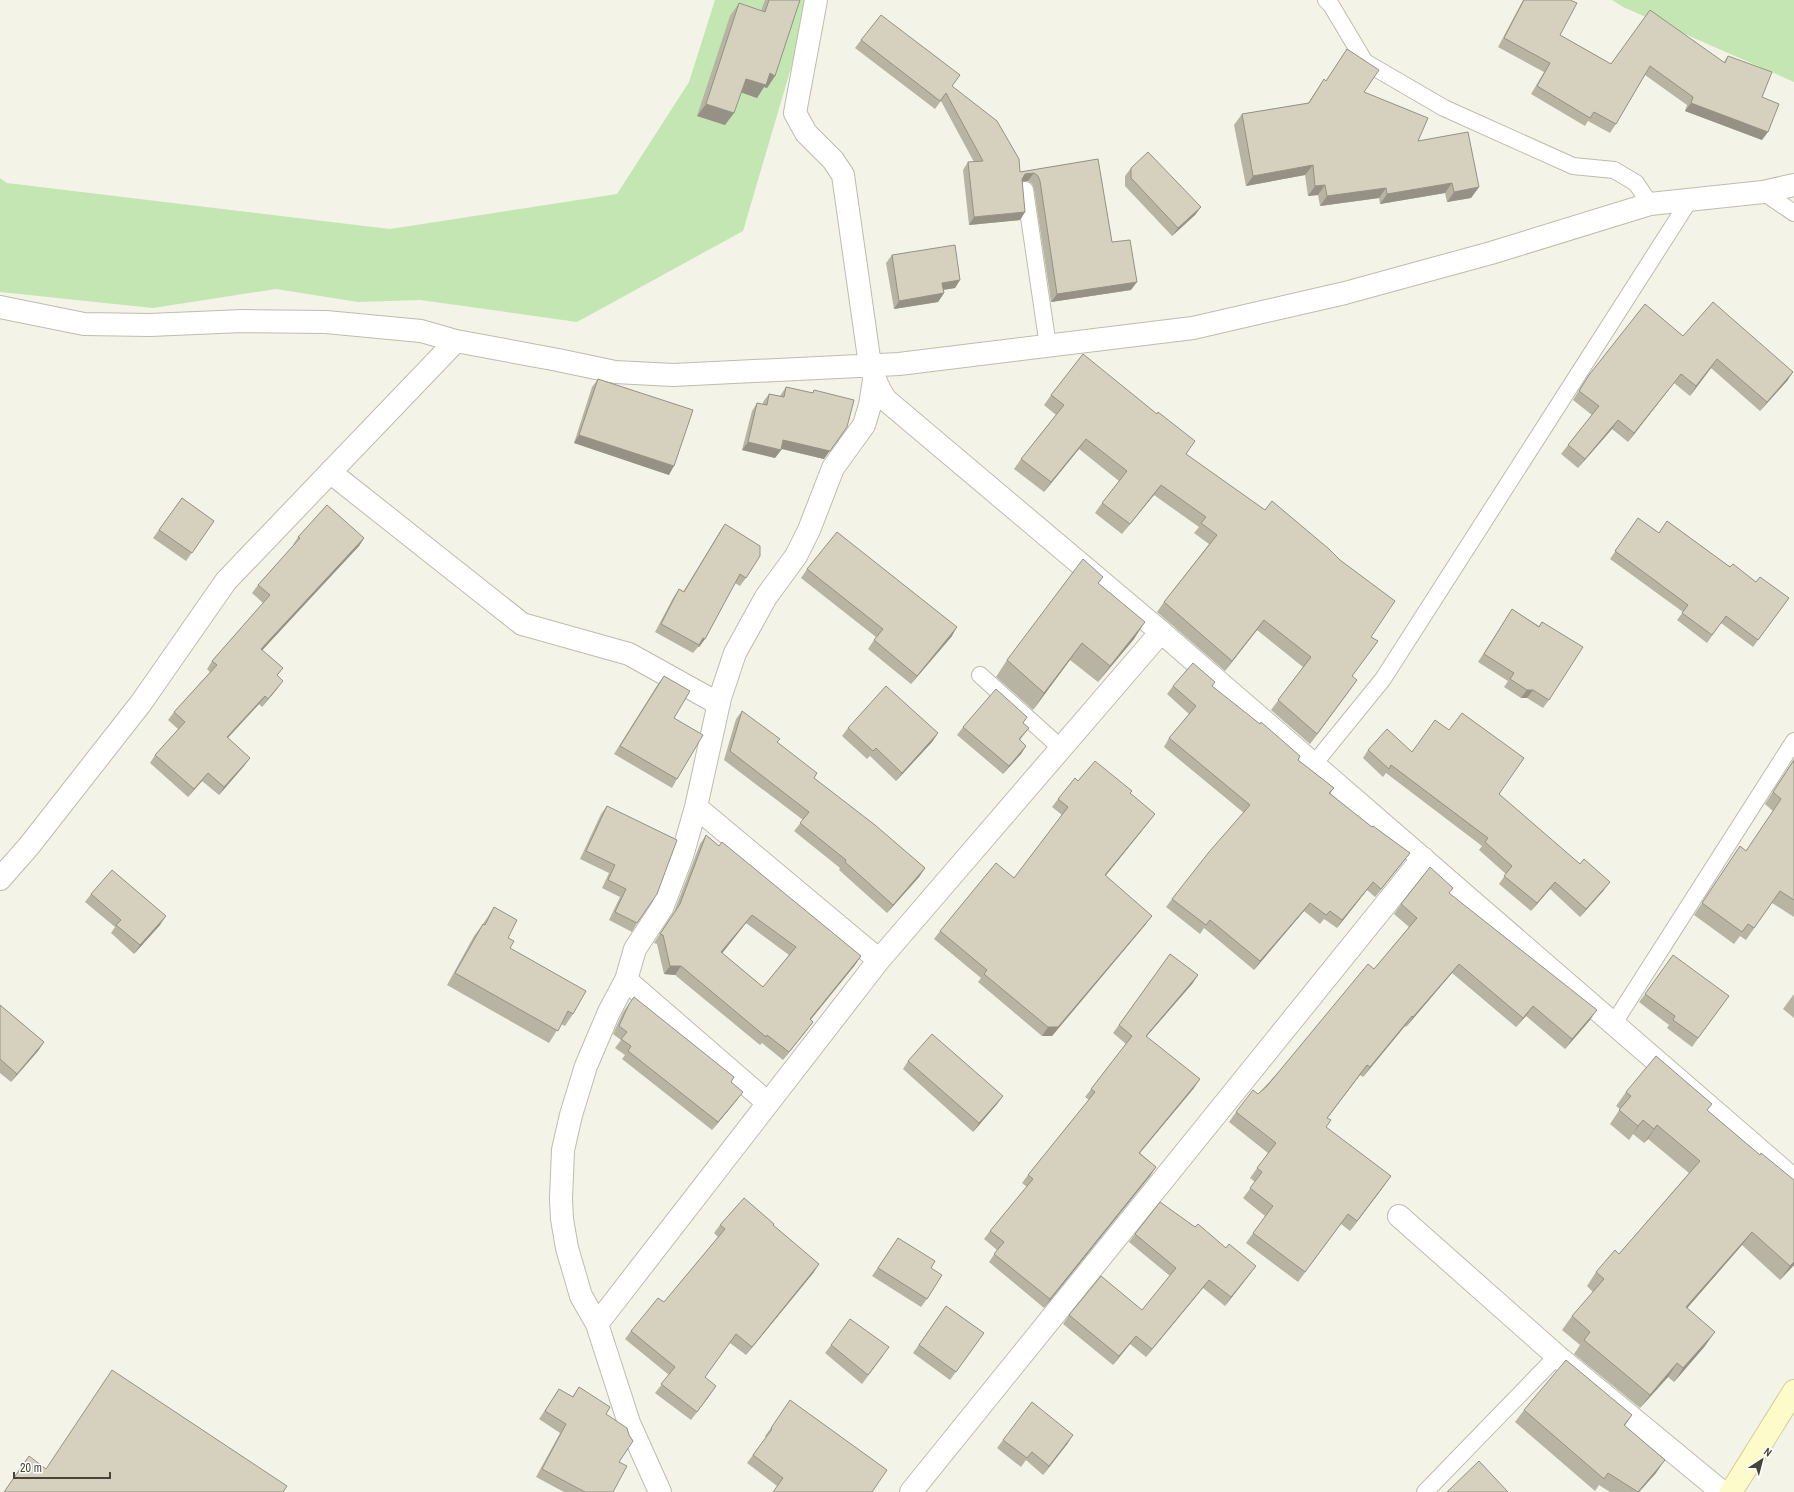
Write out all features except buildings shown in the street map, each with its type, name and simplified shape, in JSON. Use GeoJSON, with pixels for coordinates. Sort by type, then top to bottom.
{"type":"FeatureCollection","features":[{"type":"Feature","properties":{"kind":"street"},"geometry":{"type":"LineString","coordinates":[[660,1492],[629,1423],[597,1324],[581,1296],[567,1248],[562,1219],[561,1173],[563,1150],[571,1115],[586,1066],[626,980],[635,949],[662,908],[673,883],[696,807],[718,704],[735,653],[766,597],[796,556],[809,530],[833,468],[864,425],[870,405],[872,373],[842,175],[833,160],[806,133],[795,113],[816,0]]}},
{"type":"Feature","properties":{"kind":"street"},"geometry":{"type":"LineString","coordinates":[[0,307],[84,324],[150,325],[243,321],[326,322],[421,331],[456,341],[614,372],[673,375],[872,373],[899,364],[1193,328],[1330,296],[1490,254],[1650,204],[1763,192],[1794,186]]}},
{"type":"Feature","properties":{"kind":"street"},"geometry":{"type":"LineString","coordinates":[[0,879],[29,846],[141,703],[226,581],[456,341]]}},
{"type":"Feature","properties":{"kind":"street"},"geometry":{"type":"LineString","coordinates":[[872,373],[886,400],[1161,632],[1614,1022],[1794,1180]]}},
{"type":"Feature","properties":{"kind":"street"},"geometry":{"type":"LineString","coordinates":[[330,472],[522,624],[629,654],[718,704]]}},
{"type":"Feature","properties":{"kind":"street"},"geometry":{"type":"LineString","coordinates":[[597,1324],[879,960],[1161,632]]}},
{"type":"Feature","properties":{"kind":"street"},"geometry":{"type":"LineString","coordinates":[[696,807],[879,960]]}},
{"type":"Feature","properties":{"kind":"street"},"geometry":{"type":"LineString","coordinates":[[911,1492],[1423,858]]}},
{"type":"Feature","properties":{"kind":"street"},"geometry":{"type":"LineString","coordinates":[[626,980],[768,1103]]}},
{"type":"Feature","properties":{"kind":"street"},"geometry":{"type":"LineString","coordinates":[[1399,1216],[1557,1356],[1722,1492]]}},
{"type":"Feature","properties":{"kind":"street"},"geometry":{"type":"LineString","coordinates":[[1731,1492],[1794,1391]]}},
{"type":"Feature","properties":{"kind":"lane"},"geometry":{"type":"LineString","coordinates":[[1326,0],[1331,5],[1365,62],[1444,108],[1573,166],[1614,170],[1636,183],[1650,204]]}},
{"type":"Feature","properties":{"kind":"lane"},"geometry":{"type":"LineString","coordinates":[[1025,190],[1048,346]]}},
{"type":"Feature","properties":{"kind":"lane"},"geometry":{"type":"LineString","coordinates":[[1763,192],[1794,213]]}},
{"type":"Feature","properties":{"kind":"lane"},"geometry":{"type":"LineString","coordinates":[[1314,764],[1383,679],[1689,201]]}},
{"type":"Feature","properties":{"kind":"lane"},"geometry":{"type":"LineString","coordinates":[[980,676],[1061,748]]}},
{"type":"Feature","properties":{"kind":"lane"},"geometry":{"type":"LineString","coordinates":[[1614,1022],[1794,741]]}},
{"type":"Feature","properties":{"kind":"lane"},"geometry":{"type":"LineString","coordinates":[[1425,1492],[1557,1356]]}},
{"type":"Feature","properties":{"kind":"green space"},"geometry":{"type":"Polygon","coordinates":[[[715,0],[811,0],[743,231],[577,322],[420,300],[358,302],[276,289],[153,308],[0,292],[0,178],[7,183],[390,229],[617,194],[689,82],[715,0]]]}},
{"type":"Feature","properties":{"kind":"green space"},"geometry":{"type":"Polygon","coordinates":[[[1612,0],[1794,0],[1794,82],[1623,7],[1612,0]]]}}]}
